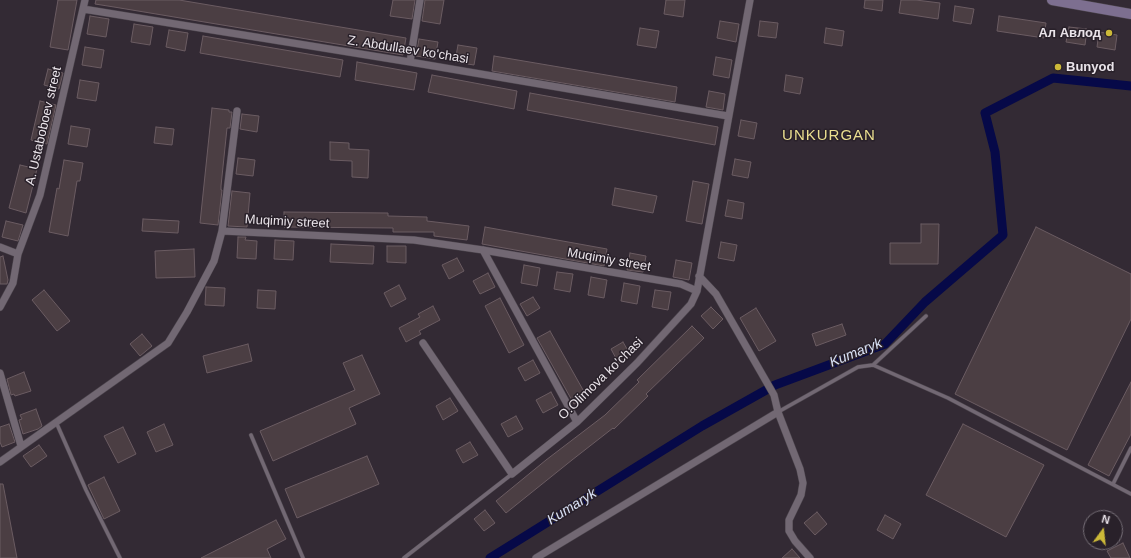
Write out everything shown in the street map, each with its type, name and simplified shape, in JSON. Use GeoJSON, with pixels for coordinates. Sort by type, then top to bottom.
{"type":"FeatureCollection","features":[{"type":"Feature","properties":{"kind":"main road"},"geometry":{"type":"LineString","coordinates":[[1052,0],[1131,14]]}},
{"type":"Feature","properties":{"kind":"street","name":"A. Ustaboboev street"},"geometry":{"type":"LineString","coordinates":[[0,307],[12,283],[18,254],[40,195],[85,0]]}},
{"type":"Feature","properties":{"kind":"street"},"geometry":{"type":"LineString","coordinates":[[410,62],[420,0]]}},
{"type":"Feature","properties":{"kind":"street"},"geometry":{"type":"LineString","coordinates":[[697,291],[750,0]]}},
{"type":"Feature","properties":{"kind":"street","name":"Z. Abdullaev ko'chasi"},"geometry":{"type":"LineString","coordinates":[[83,9],[410,62],[728,116]]}},
{"type":"Feature","properties":{"kind":"street"},"geometry":{"type":"LineString","coordinates":[[0,462],[168,343],[187,312],[214,260],[222,231],[236,111]]}},
{"type":"Feature","properties":{"kind":"street","name":"Muqimiy street"},"geometry":{"type":"LineString","coordinates":[[222,231],[414,240],[483,250],[681,284],[697,291]]}},
{"type":"Feature","properties":{"kind":"street"},"geometry":{"type":"LineString","coordinates":[[0,247],[18,254]]}},
{"type":"Feature","properties":{"kind":"street"},"geometry":{"type":"LineString","coordinates":[[483,250],[577,422]]}},
{"type":"Feature","properties":{"kind":"street"},"geometry":{"type":"LineString","coordinates":[[699,276],[716,294],[774,395],[778,412],[800,469],[803,483],[801,495],[789,520],[789,531],[795,541],[810,558]]}},
{"type":"Feature","properties":{"kind":"street","name":"O.Olimova ko'chasi"},"geometry":{"type":"LineString","coordinates":[[512,474],[577,422],[637,363],[691,304],[697,291]]}},
{"type":"Feature","properties":{"kind":"street"},"geometry":{"type":"LineString","coordinates":[[423,343],[512,474]]}},
{"type":"Feature","properties":{"kind":"street"},"geometry":{"type":"LineString","coordinates":[[0,373],[21,446]]}},
{"type":"Feature","properties":{"kind":"street"},"geometry":{"type":"LineString","coordinates":[[536,558],[778,412]]}},
{"type":"Feature","properties":{"kind":"lane"},"geometry":{"type":"LineString","coordinates":[[873,366],[926,316]]}},
{"type":"Feature","properties":{"kind":"lane"},"geometry":{"type":"LineString","coordinates":[[778,412],[858,367],[873,366],[948,398],[1131,494]]}},
{"type":"Feature","properties":{"kind":"lane"},"geometry":{"type":"LineString","coordinates":[[56,422],[86,490],[120,558]]}},
{"type":"Feature","properties":{"kind":"lane"},"geometry":{"type":"LineString","coordinates":[[251,435],[303,558]]}},
{"type":"Feature","properties":{"kind":"lane"},"geometry":{"type":"LineString","coordinates":[[1113,484],[1131,448]]}},
{"type":"Feature","properties":{"kind":"lane"},"geometry":{"type":"LineString","coordinates":[[404,558],[512,474]]}},
{"type":"Feature","properties":{"kind":"building"},"geometry":{"type":"Polygon","coordinates":[[[58,0],[77,0],[68,50],[50,47],[58,0]]]}},
{"type":"Feature","properties":{"kind":"building"},"geometry":{"type":"Polygon","coordinates":[[[96,0],[179,0],[406,38],[403,55],[95,4],[96,0]]]}},
{"type":"Feature","properties":{"kind":"building"},"geometry":{"type":"Polygon","coordinates":[[[393,0],[415,0],[412,19],[390,16],[393,0]]]}},
{"type":"Feature","properties":{"kind":"building"},"geometry":{"type":"Polygon","coordinates":[[[425,0],[444,0],[440,24],[422,21],[425,0]]]}},
{"type":"Feature","properties":{"kind":"building"},"geometry":{"type":"Polygon","coordinates":[[[666,0],[685,0],[683,17],[664,14],[666,0]]]}},
{"type":"Feature","properties":{"kind":"building"},"geometry":{"type":"Polygon","coordinates":[[[865,0],[883,0],[882,11],[864,8],[865,0]]]}},
{"type":"Feature","properties":{"kind":"building"},"geometry":{"type":"Polygon","coordinates":[[[901,0],[940,3],[938,19],[899,13],[901,0]]]}},
{"type":"Feature","properties":{"kind":"building"},"geometry":{"type":"Polygon","coordinates":[[[955,6],[974,9],[971,24],[953,21],[955,6]]]}},
{"type":"Feature","properties":{"kind":"building"},"geometry":{"type":"Polygon","coordinates":[[[90,16],[109,19],[106,37],[87,34],[90,16]]]}},
{"type":"Feature","properties":{"kind":"building"},"geometry":{"type":"Polygon","coordinates":[[[999,16],[1046,23],[1044,38],[997,31],[999,16]]]}},
{"type":"Feature","properties":{"kind":"building"},"geometry":{"type":"Polygon","coordinates":[[[720,21],[739,24],[736,42],[717,38],[720,21]]]}},
{"type":"Feature","properties":{"kind":"building"},"geometry":{"type":"Polygon","coordinates":[[[760,21],[778,23],[776,38],[758,36],[760,21]]]}},
{"type":"Feature","properties":{"kind":"building"},"geometry":{"type":"Polygon","coordinates":[[[134,24],[153,27],[150,45],[131,42],[134,24]]]}},
{"type":"Feature","properties":{"kind":"building"},"geometry":{"type":"Polygon","coordinates":[[[1069,27],[1087,29],[1085,45],[1066,42],[1069,27]]]}},
{"type":"Feature","properties":{"kind":"building"},"geometry":{"type":"Polygon","coordinates":[[[640,28],[659,31],[656,48],[637,45],[640,28]]]}},
{"type":"Feature","properties":{"kind":"building"},"geometry":{"type":"Polygon","coordinates":[[[826,28],[844,31],[842,46],[824,43],[826,28]]]}},
{"type":"Feature","properties":{"kind":"building"},"geometry":{"type":"Polygon","coordinates":[[[169,30],[188,33],[185,51],[166,47],[169,30]]]}},
{"type":"Feature","properties":{"kind":"building"},"geometry":{"type":"Polygon","coordinates":[[[1099,32],[1117,35],[1115,50],[1097,47],[1099,32]]]}},
{"type":"Feature","properties":{"kind":"building"},"geometry":{"type":"Polygon","coordinates":[[[203,36],[343,60],[340,77],[200,53],[203,36]]]}},
{"type":"Feature","properties":{"kind":"building"},"geometry":{"type":"Polygon","coordinates":[[[419,39],[438,42],[435,59],[416,56],[419,39]]]}},
{"type":"Feature","properties":{"kind":"building"},"geometry":{"type":"Polygon","coordinates":[[[458,45],[477,48],[474,65],[455,62],[458,45]]]}},
{"type":"Feature","properties":{"kind":"building"},"geometry":{"type":"Polygon","coordinates":[[[85,47],[104,50],[101,68],[82,65],[85,47]]]}},
{"type":"Feature","properties":{"kind":"building"},"geometry":{"type":"Polygon","coordinates":[[[494,56],[677,87],[675,102],[492,71],[494,56]]]}},
{"type":"Feature","properties":{"kind":"building"},"geometry":{"type":"Polygon","coordinates":[[[716,57],[732,60],[729,78],[713,75],[716,57]]]}},
{"type":"Feature","properties":{"kind":"building"},"geometry":{"type":"Polygon","coordinates":[[[357,62],[417,73],[414,90],[355,80],[357,62]]]}},
{"type":"Feature","properties":{"kind":"building"},"geometry":{"type":"Polygon","coordinates":[[[48,69],[63,73],[59,89],[44,85],[48,69]]]}},
{"type":"Feature","properties":{"kind":"building"},"geometry":{"type":"Polygon","coordinates":[[[432,75],[517,91],[514,109],[428,92],[432,75]]]}},
{"type":"Feature","properties":{"kind":"building"},"geometry":{"type":"Polygon","coordinates":[[[786,75],[803,78],[800,94],[784,91],[786,75]]]}},
{"type":"Feature","properties":{"kind":"building"},"geometry":{"type":"Polygon","coordinates":[[[80,80],[99,83],[96,101],[77,98],[80,80]]]}},
{"type":"Feature","properties":{"kind":"building"},"geometry":{"type":"Polygon","coordinates":[[[709,91],[725,94],[723,110],[706,107],[709,91]]]}},
{"type":"Feature","properties":{"kind":"building"},"geometry":{"type":"Polygon","coordinates":[[[530,93],[718,127],[715,145],[527,110],[530,93]]]}},
{"type":"Feature","properties":{"kind":"building"},"geometry":{"type":"Polygon","coordinates":[[[40,101],[56,105],[47,144],[31,140],[40,101]]]}},
{"type":"Feature","properties":{"kind":"building"},"geometry":{"type":"Polygon","coordinates":[[[212,108],[229,110],[229,112],[232,112],[230,128],[227,128],[218,225],[200,223],[212,108]]]}},
{"type":"Feature","properties":{"kind":"building"},"geometry":{"type":"Polygon","coordinates":[[[242,114],[259,116],[257,132],[240,129],[242,114]]]}},
{"type":"Feature","properties":{"kind":"building"},"geometry":{"type":"Polygon","coordinates":[[[741,120],[757,123],[754,139],[738,136],[741,120]]]}},
{"type":"Feature","properties":{"kind":"building"},"geometry":{"type":"Polygon","coordinates":[[[71,126],[90,129],[87,147],[68,144],[71,126]]]}},
{"type":"Feature","properties":{"kind":"building"},"geometry":{"type":"Polygon","coordinates":[[[156,127],[174,129],[172,145],[154,143],[156,127]]]}},
{"type":"Feature","properties":{"kind":"building"},"geometry":{"type":"Polygon","coordinates":[[[330,142],[349,143],[349,149],[369,150],[368,178],[352,177],[352,161],[330,160],[330,142]]]}},
{"type":"Feature","properties":{"kind":"building"},"geometry":{"type":"Polygon","coordinates":[[[238,158],[255,160],[253,176],[236,174],[238,158]]]}},
{"type":"Feature","properties":{"kind":"building"},"geometry":{"type":"Polygon","coordinates":[[[735,159],[751,162],[748,178],[732,175],[735,159]]]}},
{"type":"Feature","properties":{"kind":"building"},"geometry":{"type":"Polygon","coordinates":[[[64,160],[83,163],[80,181],[77,181],[68,236],[49,232],[64,160]]]}},
{"type":"Feature","properties":{"kind":"building"},"geometry":{"type":"Polygon","coordinates":[[[20,165],[37,169],[26,213],[9,208],[20,165]]]}},
{"type":"Feature","properties":{"kind":"building"},"geometry":{"type":"Polygon","coordinates":[[[693,181],[709,184],[702,224],[686,221],[693,181]]]}},
{"type":"Feature","properties":{"kind":"building"},"geometry":{"type":"Polygon","coordinates":[[[615,188],[657,196],[653,213],[612,205],[615,188]]]}},
{"type":"Feature","properties":{"kind":"building"},"geometry":{"type":"Polygon","coordinates":[[[232,191],[250,193],[247,227],[228,226],[232,191]]]}},
{"type":"Feature","properties":{"kind":"building"},"geometry":{"type":"Polygon","coordinates":[[[728,200],[744,203],[742,219],[725,216],[728,200]]]}},
{"type":"Feature","properties":{"kind":"building"},"geometry":{"type":"Polygon","coordinates":[[[284,212],[388,213],[388,216],[427,217],[427,221],[469,226],[467,240],[434,236],[434,232],[393,232],[393,228],[284,227],[284,212]]]}},
{"type":"Feature","properties":{"kind":"building"},"geometry":{"type":"Polygon","coordinates":[[[143,219],[179,221],[178,233],[142,231],[143,219]]]}},
{"type":"Feature","properties":{"kind":"building"},"geometry":{"type":"Polygon","coordinates":[[[6,221],[23,225],[18,241],[2,237],[6,221]]]}},
{"type":"Feature","properties":{"kind":"building"},"geometry":{"type":"Polygon","coordinates":[[[921,224],[939,224],[938,264],[890,264],[890,243],[921,243],[921,224]]]}},
{"type":"Feature","properties":{"kind":"building"},"geometry":{"type":"Polygon","coordinates":[[[485,227],[607,249],[604,266],[482,244],[485,227]]]}},
{"type":"Feature","properties":{"kind":"building"},"geometry":{"type":"Polygon","coordinates":[[[1036,227],[1131,274],[1131,319],[1067,450],[955,394],[1036,227]]]}},
{"type":"Feature","properties":{"kind":"building"},"geometry":{"type":"Polygon","coordinates":[[[238,237],[246,237],[245,240],[257,241],[256,259],[237,258],[238,237]]]}},
{"type":"Feature","properties":{"kind":"building"},"geometry":{"type":"Polygon","coordinates":[[[275,240],[294,241],[293,260],[274,259],[275,240]]]}},
{"type":"Feature","properties":{"kind":"building"},"geometry":{"type":"Polygon","coordinates":[[[721,242],[737,245],[734,261],[718,258],[721,242]]]}},
{"type":"Feature","properties":{"kind":"building"},"geometry":{"type":"Polygon","coordinates":[[[331,244],[374,246],[373,264],[330,262],[331,244]]]}},
{"type":"Feature","properties":{"kind":"building"},"geometry":{"type":"Polygon","coordinates":[[[387,246],[406,246],[406,263],[387,262],[387,246]]]}},
{"type":"Feature","properties":{"kind":"building"},"geometry":{"type":"Polygon","coordinates":[[[194,249],[195,277],[156,278],[155,251],[194,249]]]}},
{"type":"Feature","properties":{"kind":"building"},"geometry":{"type":"Polygon","coordinates":[[[630,253],[646,256],[643,272],[627,270],[630,253]]]}},
{"type":"Feature","properties":{"kind":"building"},"geometry":{"type":"Polygon","coordinates":[[[3,256],[8,280],[7,284],[0,284],[0,257],[3,256]]]}},
{"type":"Feature","properties":{"kind":"building"},"geometry":{"type":"Polygon","coordinates":[[[457,258],[464,271],[449,279],[442,265],[457,258]]]}},
{"type":"Feature","properties":{"kind":"building"},"geometry":{"type":"Polygon","coordinates":[[[676,260],[692,263],[689,280],[673,277],[676,260]]]}},
{"type":"Feature","properties":{"kind":"building"},"geometry":{"type":"Polygon","coordinates":[[[524,265],[540,268],[537,286],[521,283],[524,265]]]}},
{"type":"Feature","properties":{"kind":"building"},"geometry":{"type":"Polygon","coordinates":[[[557,272],[573,274],[570,292],[554,289],[557,272]]]}},
{"type":"Feature","properties":{"kind":"building"},"geometry":{"type":"Polygon","coordinates":[[[488,273],[495,287],[480,294],[473,281],[488,273]]]}},
{"type":"Feature","properties":{"kind":"building"},"geometry":{"type":"Polygon","coordinates":[[[591,277],[607,280],[604,298],[588,295],[591,277]]]}},
{"type":"Feature","properties":{"kind":"building"},"geometry":{"type":"Polygon","coordinates":[[[624,283],[640,286],[637,304],[621,301],[624,283]]]}},
{"type":"Feature","properties":{"kind":"building"},"geometry":{"type":"Polygon","coordinates":[[[399,285],[406,299],[391,307],[384,293],[399,285]]]}},
{"type":"Feature","properties":{"kind":"building"},"geometry":{"type":"Polygon","coordinates":[[[206,287],[225,288],[224,306],[205,305],[206,287]]]}},
{"type":"Feature","properties":{"kind":"building"},"geometry":{"type":"Polygon","coordinates":[[[44,290],[70,321],[57,331],[32,300],[44,290]]]}},
{"type":"Feature","properties":{"kind":"building"},"geometry":{"type":"Polygon","coordinates":[[[258,290],[276,291],[275,309],[257,308],[258,290]]]}},
{"type":"Feature","properties":{"kind":"building"},"geometry":{"type":"Polygon","coordinates":[[[655,290],[671,292],[668,310],[652,307],[655,290]]]}},
{"type":"Feature","properties":{"kind":"building"},"geometry":{"type":"Polygon","coordinates":[[[533,297],[540,308],[527,316],[520,304],[533,297]]]}},
{"type":"Feature","properties":{"kind":"building"},"geometry":{"type":"Polygon","coordinates":[[[500,298],[524,345],[509,353],[485,306],[500,298]]]}},
{"type":"Feature","properties":{"kind":"building"},"geometry":{"type":"Polygon","coordinates":[[[433,306],[440,320],[419,331],[421,334],[406,342],[399,328],[420,317],[418,314],[433,306]]]}},
{"type":"Feature","properties":{"kind":"building"},"geometry":{"type":"Polygon","coordinates":[[[711,307],[723,319],[713,329],[701,316],[711,307]]]}},
{"type":"Feature","properties":{"kind":"building"},"geometry":{"type":"Polygon","coordinates":[[[756,308],[776,341],[759,351],[740,318],[756,308]]]}},
{"type":"Feature","properties":{"kind":"building"},"geometry":{"type":"Polygon","coordinates":[[[842,324],[846,335],[816,346],[812,334],[842,324]]]}},
{"type":"Feature","properties":{"kind":"building"},"geometry":{"type":"Polygon","coordinates":[[[692,326],[704,338],[646,394],[648,396],[614,429],[613,428],[506,513],[496,501],[546,460],[605,415],[639,382],[637,380],[692,326]]]}},
{"type":"Feature","properties":{"kind":"building"},"geometry":{"type":"Polygon","coordinates":[[[550,331],[587,397],[574,404],[537,338],[550,331]]]}},
{"type":"Feature","properties":{"kind":"building"},"geometry":{"type":"Polygon","coordinates":[[[142,334],[152,346],[140,356],[130,344],[142,334]]]}},
{"type":"Feature","properties":{"kind":"building"},"geometry":{"type":"Polygon","coordinates":[[[623,342],[631,356],[619,364],[611,349],[623,342]]]}},
{"type":"Feature","properties":{"kind":"building"},"geometry":{"type":"Polygon","coordinates":[[[248,344],[252,361],[207,373],[203,356],[248,344]]]}},
{"type":"Feature","properties":{"kind":"building"},"geometry":{"type":"Polygon","coordinates":[[[362,355],[380,394],[349,408],[356,424],[273,461],[260,431],[355,390],[343,363],[362,355]]]}},
{"type":"Feature","properties":{"kind":"building"},"geometry":{"type":"Polygon","coordinates":[[[533,360],[540,373],[525,381],[518,368],[533,360]]]}},
{"type":"Feature","properties":{"kind":"building"},"geometry":{"type":"Polygon","coordinates":[[[24,372],[31,391],[15,396],[14,394],[11,395],[7,379],[24,372]]]}},
{"type":"Feature","properties":{"kind":"building"},"geometry":{"type":"Polygon","coordinates":[[[1131,382],[1131,434],[1109,476],[1088,465],[1131,382]]]}},
{"type":"Feature","properties":{"kind":"building"},"geometry":{"type":"Polygon","coordinates":[[[551,392],[558,405],[543,413],[536,400],[551,392]]]}},
{"type":"Feature","properties":{"kind":"building"},"geometry":{"type":"Polygon","coordinates":[[[450,398],[458,411],[443,420],[436,406],[450,398]]]}},
{"type":"Feature","properties":{"kind":"building"},"geometry":{"type":"Polygon","coordinates":[[[36,409],[42,426],[38,429],[23,434],[19,420],[22,419],[20,415],[36,409]]]}},
{"type":"Feature","properties":{"kind":"building"},"geometry":{"type":"Polygon","coordinates":[[[516,416],[523,429],[508,437],[501,424],[516,416]]]}},
{"type":"Feature","properties":{"kind":"building"},"geometry":{"type":"Polygon","coordinates":[[[9,424],[15,442],[2,447],[0,442],[0,427],[9,424]]]}},
{"type":"Feature","properties":{"kind":"building"},"geometry":{"type":"Polygon","coordinates":[[[164,424],[173,445],[156,452],[147,432],[164,424]]]}},
{"type":"Feature","properties":{"kind":"building"},"geometry":{"type":"Polygon","coordinates":[[[963,424],[1044,465],[1006,537],[926,495],[963,424]]]}},
{"type":"Feature","properties":{"kind":"building"},"geometry":{"type":"Polygon","coordinates":[[[123,427],[136,454],[118,463],[104,436],[123,427]]]}},
{"type":"Feature","properties":{"kind":"building"},"geometry":{"type":"Polygon","coordinates":[[[470,442],[478,455],[463,463],[456,450],[470,442]]]}},
{"type":"Feature","properties":{"kind":"building"},"geometry":{"type":"Polygon","coordinates":[[[39,445],[47,456],[31,467],[23,456],[39,445]]]}},
{"type":"Feature","properties":{"kind":"building"},"geometry":{"type":"Polygon","coordinates":[[[367,456],[379,484],[297,518],[285,489],[367,456]]]}},
{"type":"Feature","properties":{"kind":"building"},"geometry":{"type":"Polygon","coordinates":[[[104,477],[120,511],[104,519],[88,485],[104,477]]]}},
{"type":"Feature","properties":{"kind":"building"},"geometry":{"type":"Polygon","coordinates":[[[0,484],[3,484],[17,558],[0,558],[0,484]]]}},
{"type":"Feature","properties":{"kind":"building"},"geometry":{"type":"Polygon","coordinates":[[[485,510],[495,523],[484,531],[474,519],[485,510]]]}},
{"type":"Feature","properties":{"kind":"building"},"geometry":{"type":"Polygon","coordinates":[[[817,512],[827,524],[815,535],[804,523],[817,512]]]}},
{"type":"Feature","properties":{"kind":"building"},"geometry":{"type":"Polygon","coordinates":[[[885,515],[901,524],[893,539],[877,530],[885,515]]]}},
{"type":"Feature","properties":{"kind":"building"},"geometry":{"type":"Polygon","coordinates":[[[276,520],[286,539],[267,549],[271,558],[201,558],[276,520]]]}},
{"type":"Feature","properties":{"kind":"building"},"geometry":{"type":"Polygon","coordinates":[[[1123,543],[1130,558],[1111,558],[1107,551],[1123,550],[1123,543]]]}},
{"type":"Feature","properties":{"kind":"building"},"geometry":{"type":"Polygon","coordinates":[[[792,549],[800,558],[782,558],[792,549]]]}},
{"type":"Feature","properties":{"kind":"waterway","name":"Kumaryk"},"geometry":{"type":"LineString","coordinates":[[490,558],[702,426],[775,385],[885,344],[925,302],[1003,235],[995,152],[985,113],[1053,78],[1131,86]]}},
{"type":"Feature","properties":{"kind":"place","name":"Ал Авлод"},"geometry":{"type":"Point","coordinates":[1109,33]}},
{"type":"Feature","properties":{"kind":"place","name":"Bunyod"},"geometry":{"type":"Point","coordinates":[1058,67]}},
{"type":"Feature","properties":{"kind":"district","name":"UNKURGAN"},"geometry":{"type":"Point","coordinates":[829,136]}}]}
